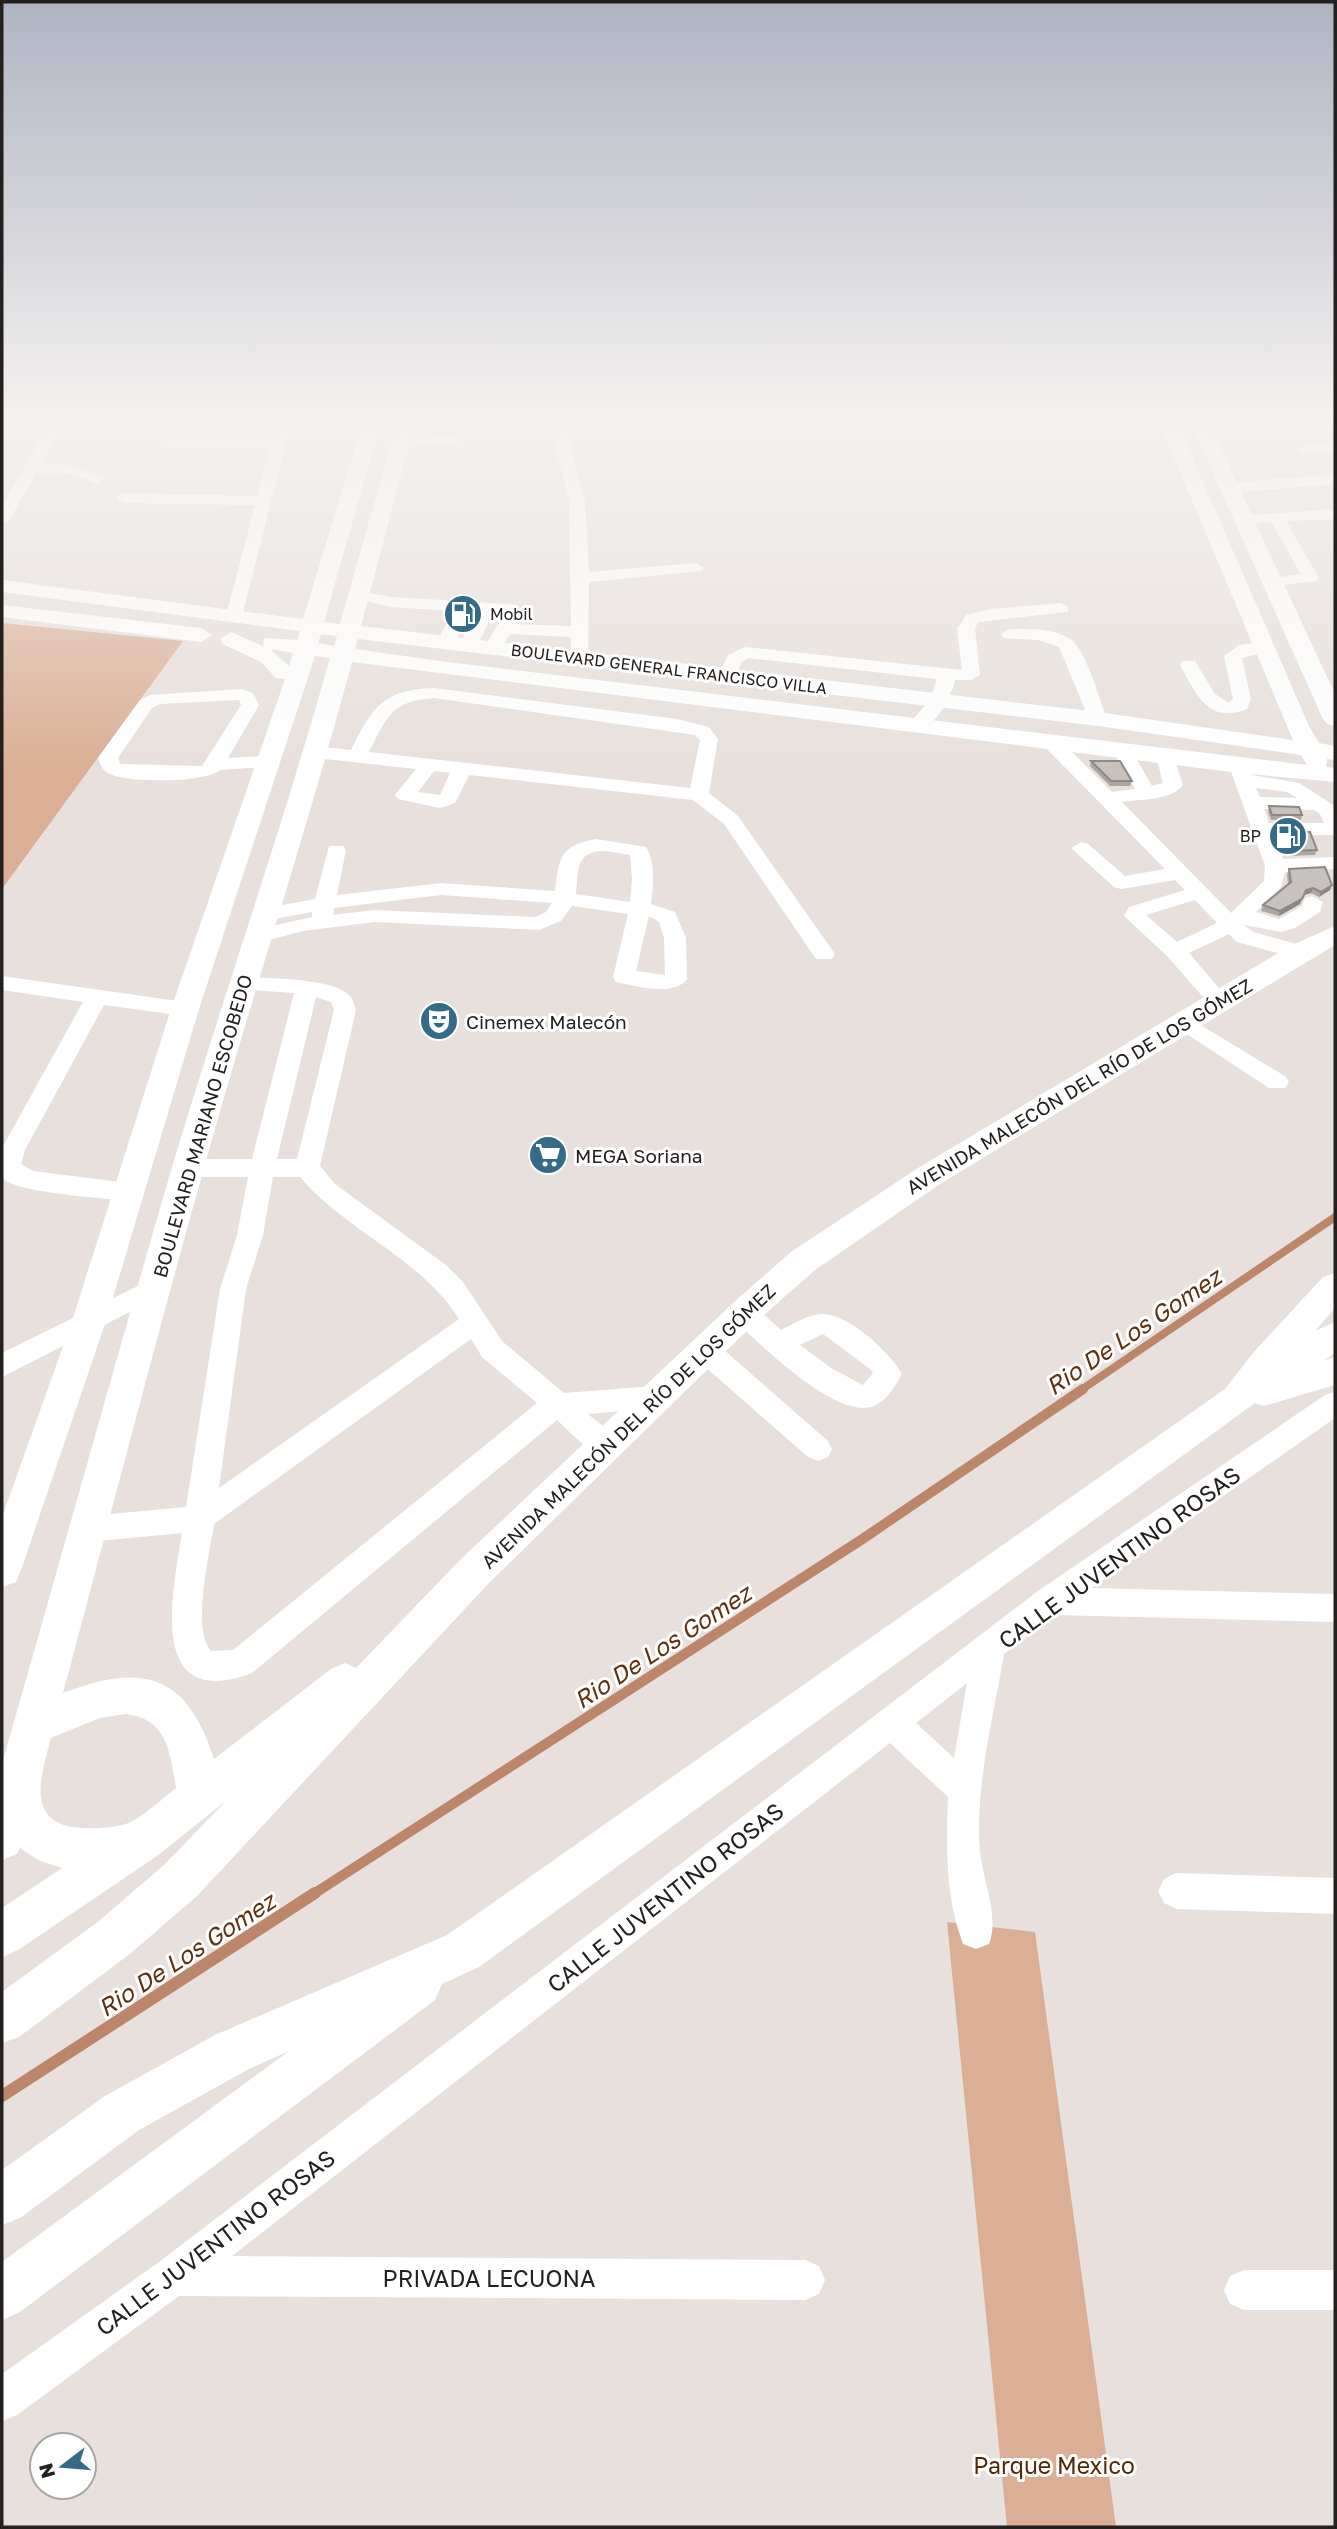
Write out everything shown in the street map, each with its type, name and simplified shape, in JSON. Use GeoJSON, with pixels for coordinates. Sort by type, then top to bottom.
{"type":"FeatureCollection","features":[{"type":"Feature","properties":{"kind":"main road"},"geometry":{"type":"LineString","coordinates":[[2,1570],[89,1321],[185,1009],[294,688],[339,533]]}},
{"type":"Feature","properties":{"kind":"main road","name":"BOULEVARD MARIANO ESCOBEDO"},"geometry":{"type":"LineString","coordinates":[[2,1839],[188,1168],[242,984],[316,752],[325,709],[351,630],[376,533]]}},
{"type":"Feature","properties":{"kind":"main road"},"geometry":{"type":"LineString","coordinates":[[1215,533],[1297,726],[1310,749],[1331,767],[1327,799]]}},
{"type":"Feature","properties":{"kind":"main road"},"geometry":{"type":"LineString","coordinates":[[1249,533],[1335,719]]}},
{"type":"Feature","properties":{"kind":"main road","name":"BOULEVARD GENERAL FRANCISCO VILLA"},"geometry":{"type":"LineString","coordinates":[[2,586],[234,616],[309,636],[343,655],[1165,755],[1242,773],[1331,767]]}},
{"type":"Feature","properties":{"kind":"main road"},"geometry":{"type":"LineString","coordinates":[[358,598],[371,618],[401,638]]}},
{"type":"Feature","properties":{"kind":"main road","name":"BOULEVARD GENERAL FRANCISCO VILLA"},"geometry":{"type":"LineString","coordinates":[[2,611],[232,639],[309,636],[351,630],[437,643],[1098,719],[1310,749]]}},
{"type":"Feature","properties":{"kind":"main road"},"geometry":{"type":"LineString","coordinates":[[232,639],[269,657],[294,688]]}},
{"type":"Feature","properties":{"kind":"main road"},"geometry":{"type":"LineString","coordinates":[[325,709],[339,694],[372,677],[396,671],[447,669]]}},
{"type":"Feature","properties":{"kind":"main road"},"geometry":{"type":"LineString","coordinates":[[1260,742],[1297,726]]}},
{"type":"Feature","properties":{"kind":"main road","name":"AVENIDA MALECÓN DEL RÍO DE LOS GÓMEZ"},"geometry":{"type":"LineString","coordinates":[[2,2020],[115,1937],[181,1880],[475,1572],[744,1312],[803,1261],[863,1218],[1184,1022],[1335,934]]}},
{"type":"Feature","properties":{"kind":"main road"},"geometry":{"type":"LineString","coordinates":[[143,1144],[155,1159],[188,1168]]}},
{"type":"Feature","properties":{"kind":"main road"},"geometry":{"type":"LineString","coordinates":[[1238,1399],[1265,1363],[1335,1286]]}},
{"type":"Feature","properties":{"kind":"main road"},"geometry":{"type":"LineString","coordinates":[[2,2294],[463,1951],[1238,1399],[1335,1335]]}},
{"type":"Feature","properties":{"kind":"main road"},"geometry":{"type":"LineString","coordinates":[[1238,1399],[1335,1371]]}},
{"type":"Feature","properties":{"kind":"main road"},"geometry":{"type":"LineString","coordinates":[[2,1934],[142,1841],[199,1798],[300,1720],[475,1572]]}},
{"type":"Feature","properties":{"kind":"main road"},"geometry":{"type":"LineString","coordinates":[[36,1724],[104,1697],[134,1693],[148,1697],[175,1718],[186,1735],[199,1798]]}},
{"type":"Feature","properties":{"kind":"main road"},"geometry":{"type":"LineString","coordinates":[[18,1777],[21,1812],[38,1835],[52,1844],[84,1851],[142,1841]]}},
{"type":"Feature","properties":{"kind":"main road"},"geometry":{"type":"LineString","coordinates":[[2,2200],[122,2113],[232,2052],[463,1951]]}},
{"type":"Feature","properties":{"kind":"street"},"geometry":{"type":"LineString","coordinates":[[234,616],[256,533]]}},
{"type":"Feature","properties":{"kind":"street"},"geometry":{"type":"LineString","coordinates":[[578,533],[581,578],[579,658]]}},
{"type":"Feature","properties":{"kind":"street"},"geometry":{"type":"LineString","coordinates":[[1272,583],[1311,578],[1285,533]]}},
{"type":"Feature","properties":{"kind":"street"},"geometry":{"type":"LineString","coordinates":[[581,578],[696,568]]}},
{"type":"Feature","properties":{"kind":"street"},"geometry":{"type":"LineString","coordinates":[[358,598],[487,607],[513,612],[506,629],[492,649]]}},
{"type":"Feature","properties":{"kind":"street"},"geometry":{"type":"LineString","coordinates":[[437,643],[443,604]]}},
{"type":"Feature","properties":{"kind":"street"},"geometry":{"type":"LineString","coordinates":[[437,643],[464,606]]}},
{"type":"Feature","properties":{"kind":"street"},"geometry":{"type":"LineString","coordinates":[[468,646],[487,607]]}},
{"type":"Feature","properties":{"kind":"street"},"geometry":{"type":"LineString","coordinates":[[728,675],[734,659],[745,653],[947,675],[971,681],[966,629],[972,619],[990,614],[1061,608]]}},
{"type":"Feature","properties":{"kind":"street"},"geometry":{"type":"LineString","coordinates":[[506,629],[580,632]]}},
{"type":"Feature","properties":{"kind":"street"},"geometry":{"type":"LineString","coordinates":[[1010,634],[1041,635],[1065,643],[1075,659],[1098,719]]}},
{"type":"Feature","properties":{"kind":"street"},"geometry":{"type":"LineString","coordinates":[[1189,665],[1211,701],[1226,710],[1235,709],[1241,705],[1242,699],[1233,656],[1245,649],[1264,647]]}},
{"type":"Feature","properties":{"kind":"street"},"geometry":{"type":"LineString","coordinates":[[917,725],[945,691],[947,675]]}},
{"type":"Feature","properties":{"kind":"street"},"geometry":{"type":"LineString","coordinates":[[569,710],[584,686]]}},
{"type":"Feature","properties":{"kind":"street"},"geometry":{"type":"LineString","coordinates":[[358,756],[382,711],[402,695],[434,693],[677,724],[702,731],[709,739],[699,795]]}},
{"type":"Feature","properties":{"kind":"street"},"geometry":{"type":"LineString","coordinates":[[215,764],[250,705],[247,697],[241,694],[156,699],[146,704],[108,758],[112,768],[122,772],[200,773],[215,764],[268,762]]}},
{"type":"Feature","properties":{"kind":"street"},"geometry":{"type":"LineString","coordinates":[[1062,743],[1198,893],[1239,925],[1300,953]]}},
{"type":"Feature","properties":{"kind":"street"},"geometry":{"type":"LineString","coordinates":[[1122,750],[1147,793]]}},
{"type":"Feature","properties":{"kind":"street"},"geometry":{"type":"LineString","coordinates":[[316,752],[699,795],[731,820],[824,954]]}},
{"type":"Feature","properties":{"kind":"street"},"geometry":{"type":"LineString","coordinates":[[1111,798],[1168,789],[1173,785],[1165,755]]}},
{"type":"Feature","properties":{"kind":"street"},"geometry":{"type":"LineString","coordinates":[[430,764],[405,795],[440,802],[448,799],[462,768]]}},
{"type":"Feature","properties":{"kind":"street"},"geometry":{"type":"LineString","coordinates":[[1242,773],[1327,799]]}},
{"type":"Feature","properties":{"kind":"street"},"geometry":{"type":"LineString","coordinates":[[1242,773],[1278,879]]}},
{"type":"Feature","properties":{"kind":"street"},"geometry":{"type":"LineString","coordinates":[[1253,803],[1327,799]]}},
{"type":"Feature","properties":{"kind":"street"},"geometry":{"type":"LineString","coordinates":[[1262,829],[1335,827],[1327,799]]}},
{"type":"Feature","properties":{"kind":"street"},"geometry":{"type":"LineString","coordinates":[[260,926],[382,895],[453,889],[565,898],[638,911],[645,863],[639,851],[622,845],[587,845],[575,850],[570,856],[565,898],[556,918],[539,924],[323,912]]}},
{"type":"Feature","properties":{"kind":"street"},"geometry":{"type":"LineString","coordinates":[[1081,848],[1121,883],[1179,873]]}},
{"type":"Feature","properties":{"kind":"street"},"geometry":{"type":"LineString","coordinates":[[323,912],[336,850]]}},
{"type":"Feature","properties":{"kind":"street"},"geometry":{"type":"LineString","coordinates":[[1239,925],[1278,879],[1335,863]]}},
{"type":"Feature","properties":{"kind":"street"},"geometry":{"type":"LineString","coordinates":[[1198,893],[1136,911],[1135,916],[1175,951],[1219,1001]]}},
{"type":"Feature","properties":{"kind":"street"},"geometry":{"type":"LineString","coordinates":[[374,916],[382,895]]}},
{"type":"Feature","properties":{"kind":"street"},"geometry":{"type":"LineString","coordinates":[[1175,951],[1239,925],[1283,927],[1314,908],[1312,902]]}},
{"type":"Feature","properties":{"kind":"street"},"geometry":{"type":"LineString","coordinates":[[1239,925],[1259,978]]}},
{"type":"Feature","properties":{"kind":"street"},"geometry":{"type":"LineString","coordinates":[[2,983],[185,1009]]}},
{"type":"Feature","properties":{"kind":"street"},"geometry":{"type":"LineString","coordinates":[[242,984],[307,988],[340,998],[345,1010],[307,1168]]}},
{"type":"Feature","properties":{"kind":"street"},"geometry":{"type":"LineString","coordinates":[[307,988],[262,1169],[250,1235],[233,1289],[197,1519],[187,1603],[186,1635],[191,1653],[203,1665],[220,1668],[241,1663],[555,1405],[655,1397]]}},
{"type":"Feature","properties":{"kind":"street"},"geometry":{"type":"LineString","coordinates":[[97,996],[13,1150],[8,1165],[14,1174],[31,1180],[128,1192]]}},
{"type":"Feature","properties":{"kind":"street"},"geometry":{"type":"LineString","coordinates":[[1184,1022],[1277,1082]]}},
{"type":"Feature","properties":{"kind":"street"},"geometry":{"type":"LineString","coordinates":[[188,1168],[307,1168]]}},
{"type":"Feature","properties":{"kind":"street"},"geometry":{"type":"LineString","coordinates":[[307,1168],[326,1190],[437,1272],[454,1289],[492,1349],[555,1405],[606,1445]]}},
{"type":"Feature","properties":{"kind":"street"},"geometry":{"type":"LineString","coordinates":[[2,1366],[156,1287]]}},
{"type":"Feature","properties":{"kind":"street"},"geometry":{"type":"LineString","coordinates":[[744,1312],[778,1343]]}},
{"type":"Feature","properties":{"kind":"street"},"geometry":{"type":"LineString","coordinates":[[89,1529],[197,1519],[474,1323]]}},
{"type":"Feature","properties":{"kind":"street"},"geometry":{"type":"LineString","coordinates":[[705,1350],[818,1449]]}},
{"type":"Feature","properties":{"kind":"street","name":"CALLE JUVENTINO ROSAS"},"geometry":{"type":"LineString","coordinates":[[2,2400],[173,2276],[891,1723],[989,1651],[1049,1601],[1335,1403]]}},
{"type":"Feature","properties":{"kind":"street"},"geometry":{"type":"LineString","coordinates":[[1049,1601],[1335,1608]]}},
{"type":"Feature","properties":{"kind":"street"},"geometry":{"type":"LineString","coordinates":[[976,1931],[963,1855],[965,1790],[989,1651]]}},
{"type":"Feature","properties":{"kind":"street"},"geometry":{"type":"LineString","coordinates":[[891,1723],[965,1790]]}},
{"type":"Feature","properties":{"kind":"street"},"geometry":{"type":"LineString","coordinates":[[1176,1891],[1335,1896]]}},
{"type":"Feature","properties":{"kind":"street","name":"PRIVADA LECUONA"},"geometry":{"type":"LineString","coordinates":[[173,2276],[805,2280]]}},
{"type":"Feature","properties":{"kind":"street"},"geometry":{"type":"LineString","coordinates":[[1244,2290],[1335,2290]]}},
{"type":"Feature","properties":{"kind":"green space"},"geometry":{"type":"Polygon","coordinates":[[[2,623],[183,641],[2,889],[2,623]]]}},
{"type":"Feature","properties":{"kind":"green space","name":"Parque Mexico"},"geometry":{"type":"Polygon","coordinates":[[[947,1922],[1035,1932],[1116,2527],[1007,2527],[947,1922]]]}},
{"type":"Feature","properties":{"kind":"building"},"geometry":{"type":"Polygon","coordinates":[[[1091,761],[1120,761],[1132,781],[1111,781],[1091,761]]]}},
{"type":"Feature","properties":{"kind":"building"},"geometry":{"type":"Polygon","coordinates":[[[1269,806],[1299,807],[1302,815],[1272,815],[1269,806]]]}},
{"type":"Feature","properties":{"kind":"building"},"geometry":{"type":"Polygon","coordinates":[[[1279,832],[1310,832],[1317,850],[1287,851],[1279,832]]]}},
{"type":"Feature","properties":{"kind":"building"},"geometry":{"type":"Polygon","coordinates":[[[1325,867],[1332,885],[1321,892],[1313,888],[1306,890],[1302,899],[1280,911],[1263,905],[1291,882],[1289,869],[1325,867]]]}},
{"type":"Feature","properties":{"kind":"waterway","name":"Rio De Los Gomez"},"geometry":{"type":"LineString","coordinates":[[1081,1390],[1335,1217]]}},
{"type":"Feature","properties":{"kind":"waterway","name":"Rio De Los Gomez"},"geometry":{"type":"LineString","coordinates":[[312,1895],[861,1540],[1083,1389]]}},
{"type":"Feature","properties":{"kind":"waterway","name":"Rio De Los Gomez"},"geometry":{"type":"LineString","coordinates":[[2,2096],[315,1893]]}},
{"type":"Feature","properties":{"kind":"place","name":"Mobil"},"geometry":{"type":"Point","coordinates":[463,614]}},
{"type":"Feature","properties":{"kind":"place","name":"BP"},"geometry":{"type":"Point","coordinates":[1288,836]}},
{"type":"Feature","properties":{"kind":"place","name":"Cinemex Malecón"},"geometry":{"type":"Point","coordinates":[439,1021]}},
{"type":"Feature","properties":{"kind":"place","name":"MEGA Soriana"},"geometry":{"type":"Point","coordinates":[548,1155]}}]}
